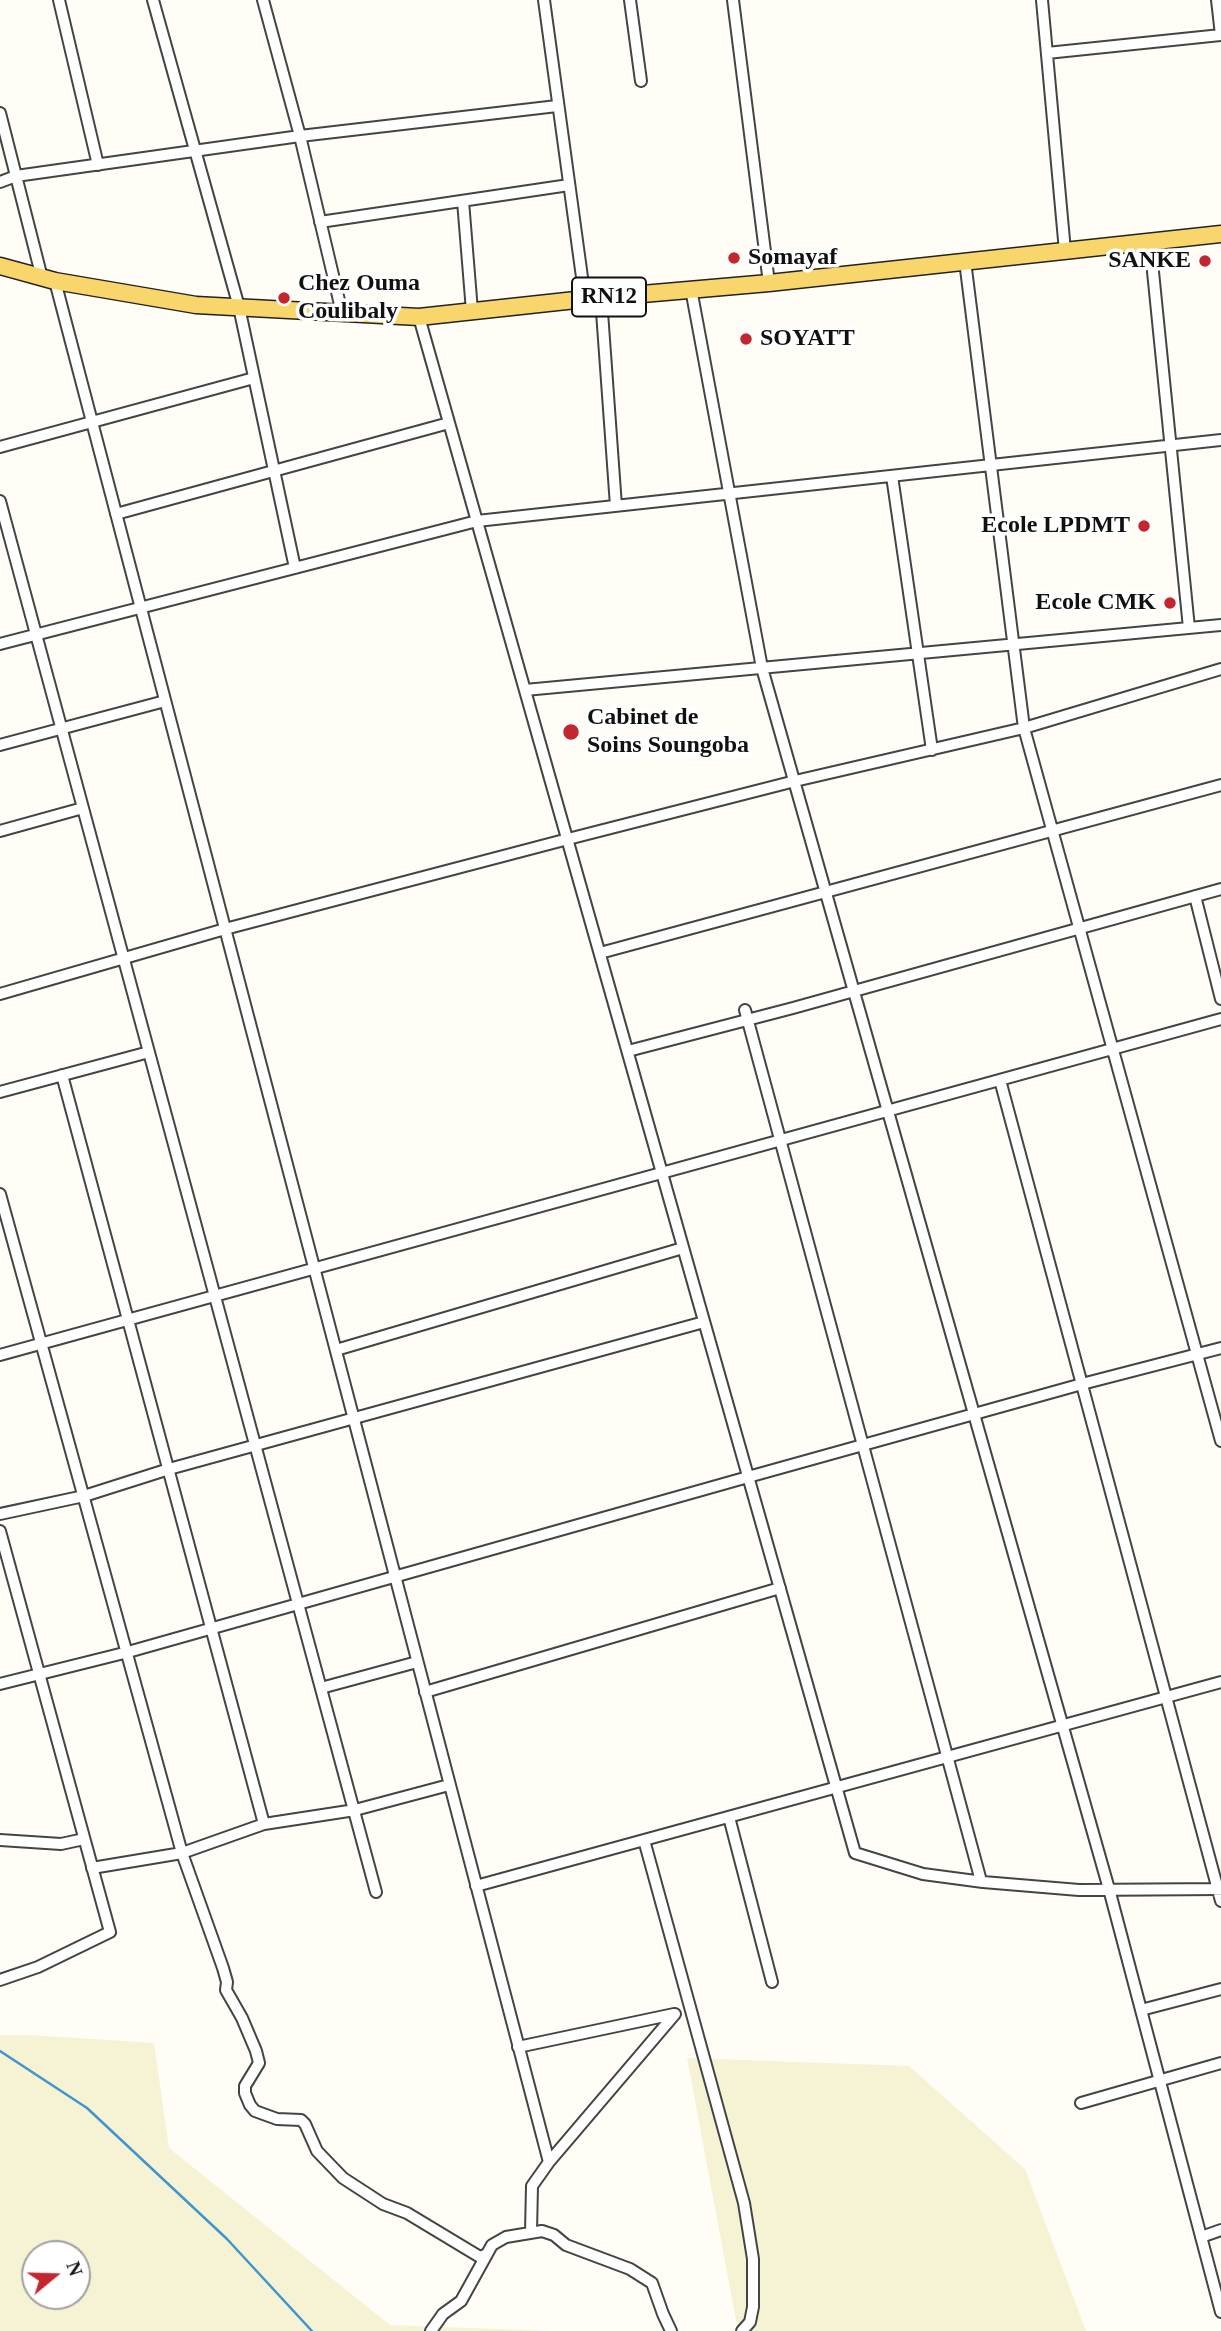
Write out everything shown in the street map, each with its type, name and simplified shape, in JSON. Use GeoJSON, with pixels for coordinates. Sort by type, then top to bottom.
{"type":"FeatureCollection","features":[{"type":"Feature","properties":{"kind":"main road","name":"RN12"},"geometry":{"type":"LineString","coordinates":[[0,266],[49,279],[196,306],[419,317],[769,283],[1221,234]]}},
{"type":"Feature","properties":{"kind":"street"},"geometry":{"type":"LineString","coordinates":[[58,0],[98,165]]}},
{"type":"Feature","properties":{"kind":"street"},"geometry":{"type":"LineString","coordinates":[[153,0],[239,307],[295,568]]}},
{"type":"Feature","properties":{"kind":"street"},"geometry":{"type":"LineString","coordinates":[[263,0],[300,136],[342,313]]}},
{"type":"Feature","properties":{"kind":"street"},"geometry":{"type":"LineString","coordinates":[[544,0],[569,186],[593,298],[616,506]]}},
{"type":"Feature","properties":{"kind":"street"},"geometry":{"type":"LineString","coordinates":[[630,0],[641,81]]}},
{"type":"Feature","properties":{"kind":"street"},"geometry":{"type":"LineString","coordinates":[[733,0],[769,283]]}},
{"type":"Feature","properties":{"kind":"street"},"geometry":{"type":"LineString","coordinates":[[1042,0],[1065,251]]}},
{"type":"Feature","properties":{"kind":"street"},"geometry":{"type":"LineString","coordinates":[[1047,53],[1221,35],[1217,0]]}},
{"type":"Feature","properties":{"kind":"street"},"geometry":{"type":"LineString","coordinates":[[0,182],[16,176],[195,150],[557,106]]}},
{"type":"Feature","properties":{"kind":"street"},"geometry":{"type":"LineString","coordinates":[[0,113],[16,176],[92,422],[549,2162]]}},
{"type":"Feature","properties":{"kind":"street"},"geometry":{"type":"LineString","coordinates":[[320,222],[569,186]]}},
{"type":"Feature","properties":{"kind":"street"},"geometry":{"type":"LineString","coordinates":[[463,201],[472,311]]}},
{"type":"Feature","properties":{"kind":"street"},"geometry":{"type":"LineString","coordinates":[[1150,242],[1189,628]]}},
{"type":"Feature","properties":{"kind":"street"},"geometry":{"type":"LineString","coordinates":[[965,261],[1024,728],[1221,1441]]}},
{"type":"Feature","properties":{"kind":"street"},"geometry":{"type":"LineString","coordinates":[[691,289],[762,668],[1109,1889],[1221,2312]]}},
{"type":"Feature","properties":{"kind":"street"},"geometry":{"type":"LineString","coordinates":[[419,317],[855,1853],[923,1874],[981,1881],[1079,1890],[1219,1889]]}},
{"type":"Feature","properties":{"kind":"street"},"geometry":{"type":"LineString","coordinates":[[0,447],[254,378]]}},
{"type":"Feature","properties":{"kind":"street"},"geometry":{"type":"LineString","coordinates":[[116,514],[449,423]]}},
{"type":"Feature","properties":{"kind":"street"},"geometry":{"type":"LineString","coordinates":[[0,644],[477,521],[1221,440]]}},
{"type":"Feature","properties":{"kind":"street"},"geometry":{"type":"LineString","coordinates":[[892,476],[932,750]]}},
{"type":"Feature","properties":{"kind":"street"},"geometry":{"type":"LineString","coordinates":[[0,501],[376,1892]]}},
{"type":"Feature","properties":{"kind":"street"},"geometry":{"type":"LineString","coordinates":[[525,690],[1221,625]]}},
{"type":"Feature","properties":{"kind":"street"},"geometry":{"type":"LineString","coordinates":[[0,994],[225,929],[568,839],[795,781],[1024,728],[1221,669]]}},
{"type":"Feature","properties":{"kind":"street"},"geometry":{"type":"LineString","coordinates":[[0,746],[165,701]]}},
{"type":"Feature","properties":{"kind":"street"},"geometry":{"type":"LineString","coordinates":[[600,953],[1221,785]]}},
{"type":"Feature","properties":{"kind":"street"},"geometry":{"type":"LineString","coordinates":[[0,831],[83,808]]}},
{"type":"Feature","properties":{"kind":"street"},"geometry":{"type":"LineString","coordinates":[[628,1051],[747,1014],[793,1008],[1221,889]]}},
{"type":"Feature","properties":{"kind":"street"},"geometry":{"type":"LineString","coordinates":[[1195,896],[1221,999]]}},
{"type":"Feature","properties":{"kind":"street"},"geometry":{"type":"LineString","coordinates":[[747,1014],[981,1881]]}},
{"type":"Feature","properties":{"kind":"street"},"geometry":{"type":"LineString","coordinates":[[0,1355],[1221,1019]]}},
{"type":"Feature","properties":{"kind":"street"},"geometry":{"type":"LineString","coordinates":[[0,1092],[149,1052]]}},
{"type":"Feature","properties":{"kind":"street"},"geometry":{"type":"LineString","coordinates":[[62,1075],[264,1824]]}},
{"type":"Feature","properties":{"kind":"street"},"geometry":{"type":"LineString","coordinates":[[1000,1080],[1221,1902]]}},
{"type":"Feature","properties":{"kind":"street"},"geometry":{"type":"LineString","coordinates":[[0,1194],[182,1853],[223,1968],[226,1990],[242,2018],[259,2063],[245,2086],[250,2105],[255,2112],[277,2119],[301,2120],[317,2151],[343,2178],[383,2204],[407,2213],[480,2257],[486,2254]]}},
{"type":"Feature","properties":{"kind":"street"},"geometry":{"type":"LineString","coordinates":[[335,1350],[683,1248]]}},
{"type":"Feature","properties":{"kind":"street"},"geometry":{"type":"LineString","coordinates":[[0,1514],[84,1496],[169,1469],[705,1322]]}},
{"type":"Feature","properties":{"kind":"street"},"geometry":{"type":"LineString","coordinates":[[0,1684],[213,1629],[748,1477],[1221,1348]]}},
{"type":"Feature","properties":{"kind":"street"},"geometry":{"type":"LineString","coordinates":[[0,1531],[110,1932],[38,1967],[0,1980]]}},
{"type":"Feature","properties":{"kind":"street"},"geometry":{"type":"LineString","coordinates":[[425,1692],[780,1588]]}},
{"type":"Feature","properties":{"kind":"street"},"geometry":{"type":"LineString","coordinates":[[321,1688],[417,1662]]}},
{"type":"Feature","properties":{"kind":"street"},"geometry":{"type":"LineString","coordinates":[[476,1886],[1221,1682]]}},
{"type":"Feature","properties":{"kind":"street"},"geometry":{"type":"LineString","coordinates":[[92,1868],[182,1853],[264,1824],[355,1810],[449,1784]]}},
{"type":"Feature","properties":{"kind":"street"},"geometry":{"type":"LineString","coordinates":[[729,1817],[772,1982]]}},
{"type":"Feature","properties":{"kind":"street"},"geometry":{"type":"LineString","coordinates":[[0,1840],[61,1844],[84,1839]]}},
{"type":"Feature","properties":{"kind":"street"},"geometry":{"type":"LineString","coordinates":[[644,1840],[746,2214],[752,2259],[753,2307],[750,2322],[742,2331]]}},
{"type":"Feature","properties":{"kind":"street"},"geometry":{"type":"LineString","coordinates":[[1141,2010],[1221,1989]]}},
{"type":"Feature","properties":{"kind":"street"},"geometry":{"type":"LineString","coordinates":[[518,2047],[691,2011]]}},
{"type":"Feature","properties":{"kind":"street"},"geometry":{"type":"LineString","coordinates":[[531,2232],[532,2186],[549,2162],[675,2014]]}},
{"type":"Feature","properties":{"kind":"street"},"geometry":{"type":"LineString","coordinates":[[1081,2103],[1221,2063]]}},
{"type":"Feature","properties":{"kind":"street"},"geometry":{"type":"LineString","coordinates":[[431,2331],[443,2314],[461,2301],[492,2245],[506,2237],[542,2231],[554,2235],[566,2245],[630,2269],[652,2283],[671,2331]]}},
{"type":"Feature","properties":{"kind":"street"},"geometry":{"type":"LineString","coordinates":[[1201,2237],[1221,2231]]}},
{"type":"Feature","properties":{"kind":"shaded area"},"geometry":{"type":"Polygon","coordinates":[[[0,2035],[154,2043],[169,2148],[390,2325],[550,2331],[0,2331],[0,2035]]]}},
{"type":"Feature","properties":{"kind":"shaded area"},"geometry":{"type":"Polygon","coordinates":[[[687,2058],[909,2066],[1025,2169],[1086,2331],[738,2331],[687,2058]]]}},
{"type":"Feature","properties":{"kind":"waterway"},"geometry":{"type":"LineString","coordinates":[[0,2051],[87,2108],[227,2239],[312,2331]]}},
{"type":"Feature","properties":{"kind":"place","name":"Somayaf"},"geometry":{"type":"Point","coordinates":[734,258]}},
{"type":"Feature","properties":{"kind":"place","name":"SANKE"},"geometry":{"type":"Point","coordinates":[1205,261]}},
{"type":"Feature","properties":{"kind":"place","name":"Chez Ouma Coulibaly"},"geometry":{"type":"Point","coordinates":[284,298]}},
{"type":"Feature","properties":{"kind":"place","name":"SOYATT"},"geometry":{"type":"Point","coordinates":[746,339]}},
{"type":"Feature","properties":{"kind":"place","name":"Ecole LPDMT"},"geometry":{"type":"Point","coordinates":[1144,526]}},
{"type":"Feature","properties":{"kind":"place","name":"Ecole CMK"},"geometry":{"type":"Point","coordinates":[1170,603]}},
{"type":"Feature","properties":{"kind":"place","name":"Cabinet de Soins Soungoba"},"geometry":{"type":"Point","coordinates":[571,732]}}]}
